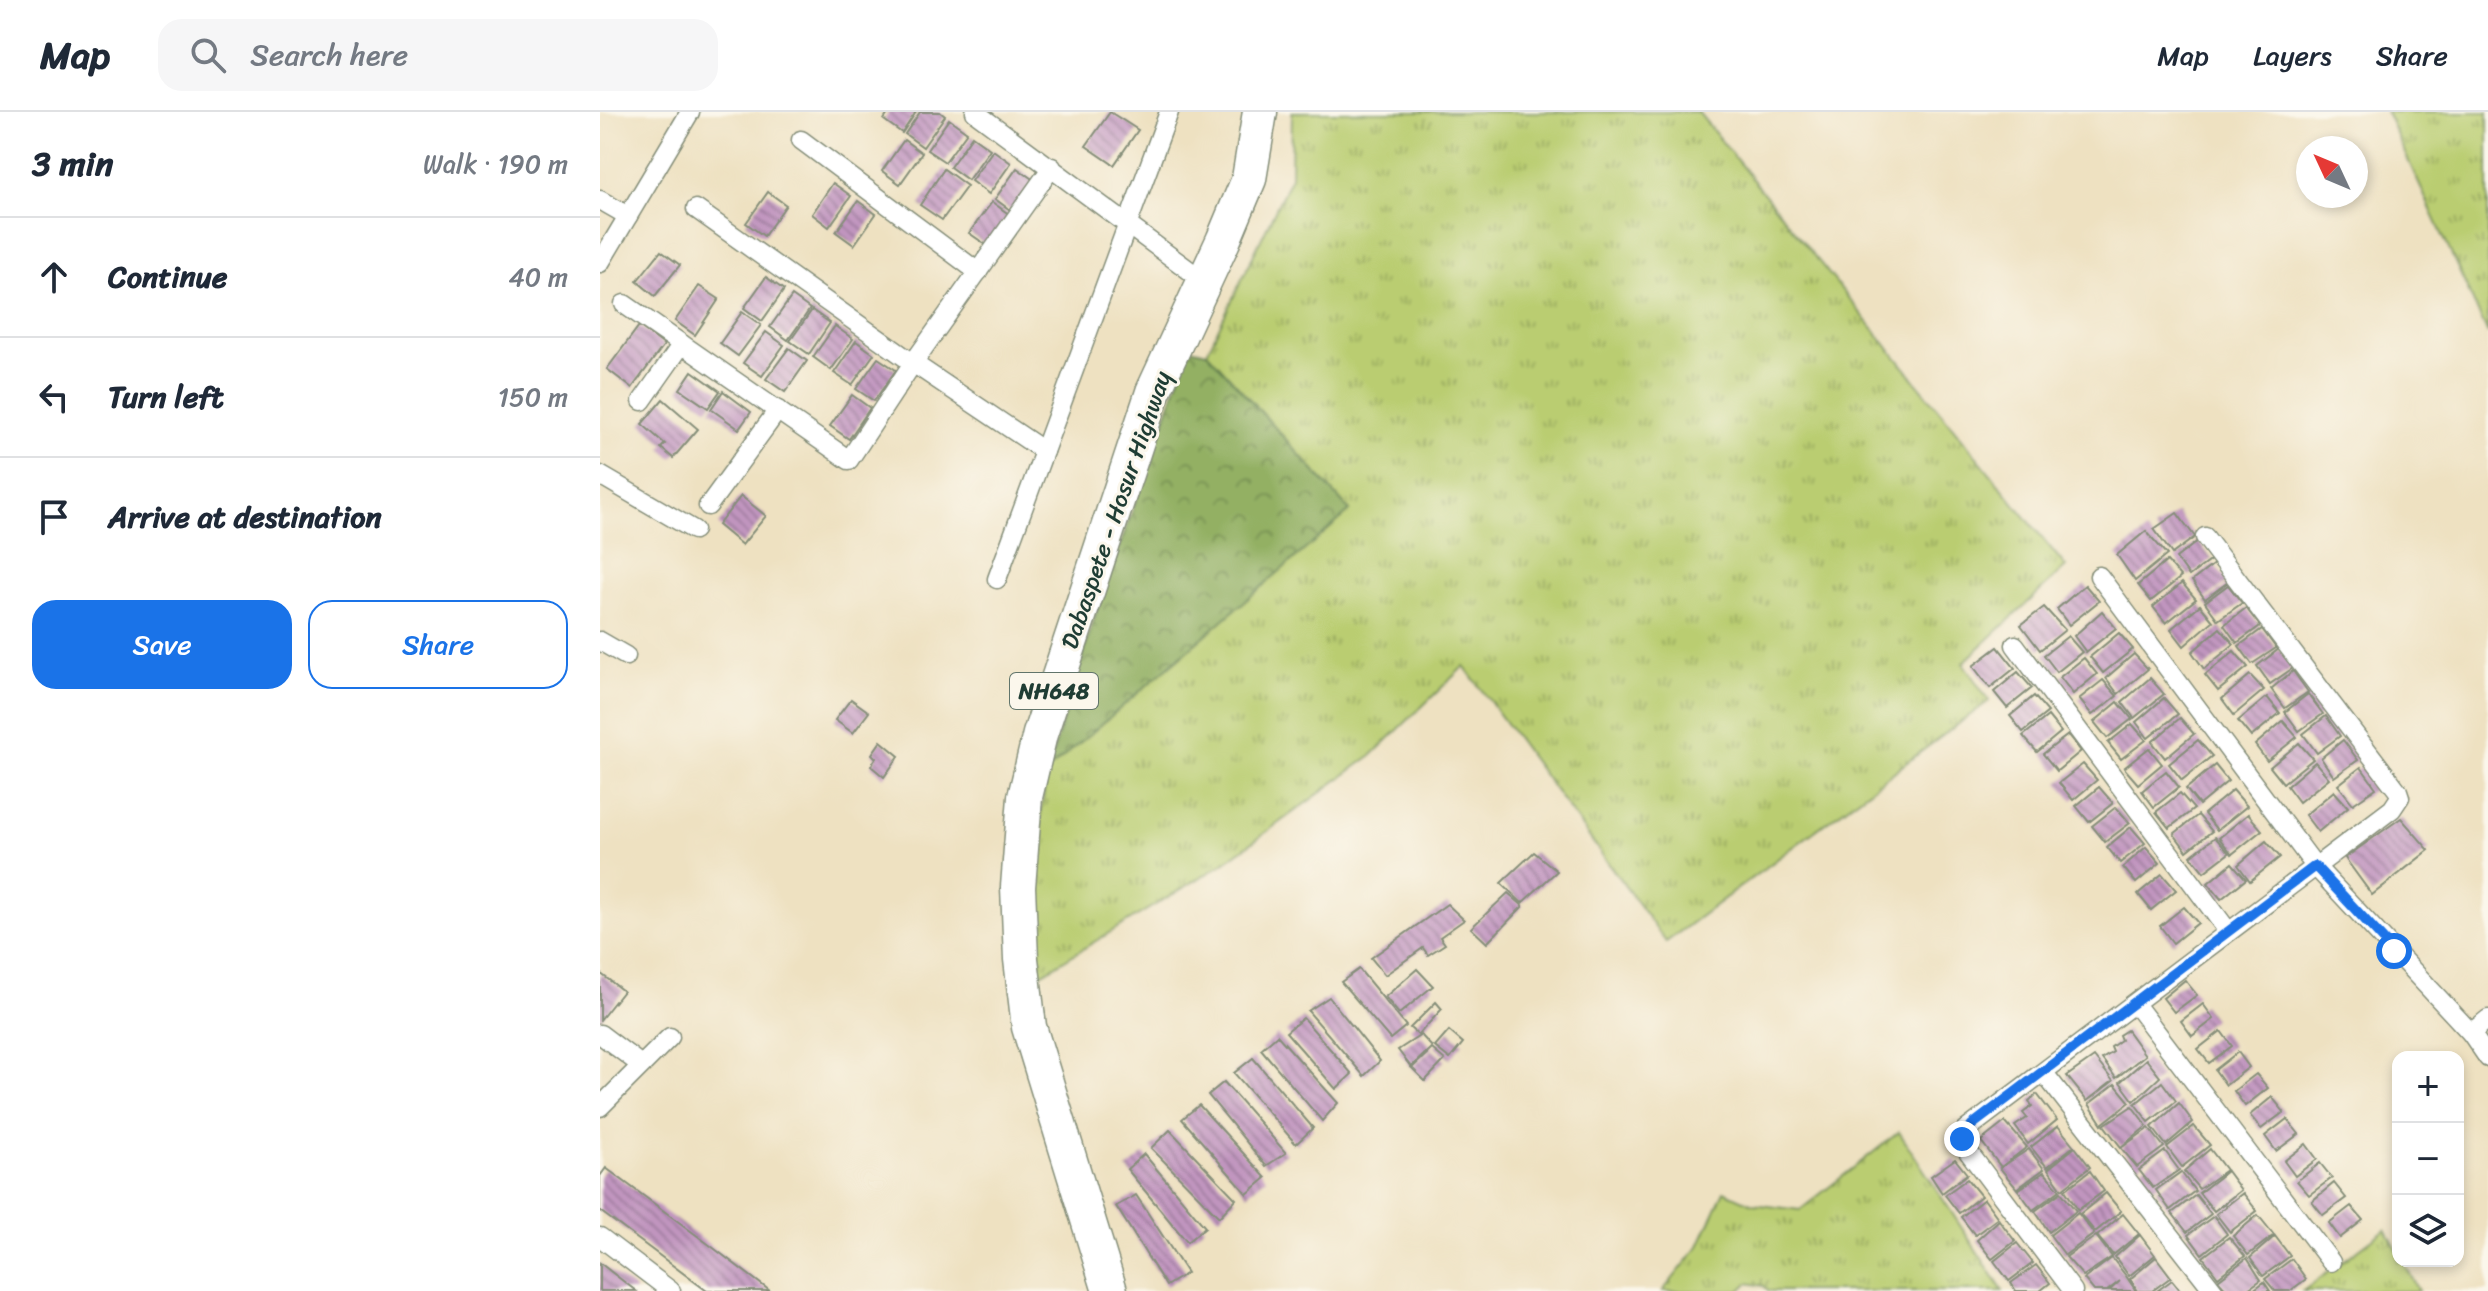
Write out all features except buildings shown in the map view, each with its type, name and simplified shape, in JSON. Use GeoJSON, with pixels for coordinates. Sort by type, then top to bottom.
{"type":"FeatureCollection","features":[{"type":"Feature","properties":{"kind":"highway","name":"Dabaspete - Hosur Highway"},"geometry":{"type":"LineString","coordinates":[[1110,1291],[1029,1027],[1021,959],[1018,887],[1025,797],[1040,734],[1153,392],[1249,179],[1260,112]]}},
{"type":"Feature","properties":{"kind":"street"},"geometry":{"type":"LineString","coordinates":[[600,263],[690,112]]}},
{"type":"Feature","properties":{"kind":"street"},"geometry":{"type":"LineString","coordinates":[[975,112],[1205,282]]}},
{"type":"Feature","properties":{"kind":"street"},"geometry":{"type":"LineString","coordinates":[[997,579],[1169,112]]}},
{"type":"Feature","properties":{"kind":"street"},"geometry":{"type":"LineString","coordinates":[[801,140],[978,272]]}},
{"type":"Feature","properties":{"kind":"street"},"geometry":{"type":"LineString","coordinates":[[624,304],[849,460],[913,363],[1052,167]]}},
{"type":"Feature","properties":{"kind":"street"},"geometry":{"type":"LineString","coordinates":[[600,200],[628,216]]}},
{"type":"Feature","properties":{"kind":"street"},"geometry":{"type":"LineString","coordinates":[[696,209],[913,363],[1044,451]]}},
{"type":"Feature","properties":{"kind":"street"},"geometry":{"type":"LineString","coordinates":[[642,401],[682,344]]}},
{"type":"Feature","properties":{"kind":"street"},"geometry":{"type":"LineString","coordinates":[[708,506],[778,410]]}},
{"type":"Feature","properties":{"kind":"street"},"geometry":{"type":"LineString","coordinates":[[600,475],[694,530]]}},
{"type":"Feature","properties":{"kind":"street"},"geometry":{"type":"LineString","coordinates":[[2073,1291],[1964,1146],[1962,1139],[1972,1125],[2392,809],[2400,797],[2205,537]]}},
{"type":"Feature","properties":{"kind":"street"},"geometry":{"type":"LineString","coordinates":[[2099,576],[2315,866],[2471,1033],[2488,1057]]}},
{"type":"Feature","properties":{"kind":"street"},"geometry":{"type":"LineString","coordinates":[[600,641],[626,656]]}},
{"type":"Feature","properties":{"kind":"street"},"geometry":{"type":"LineString","coordinates":[[2015,645],[2228,931]]}},
{"type":"Feature","properties":{"kind":"street"},"geometry":{"type":"LineString","coordinates":[[2135,1004],[2331,1262]]}},
{"type":"Feature","properties":{"kind":"street"},"geometry":{"type":"LineString","coordinates":[[2471,1033],[2488,1019]]}},
{"type":"Feature","properties":{"kind":"street"},"geometry":{"type":"LineString","coordinates":[[600,1034],[641,1065]]}},
{"type":"Feature","properties":{"kind":"street"},"geometry":{"type":"LineString","coordinates":[[600,1107],[670,1037]]}},
{"type":"Feature","properties":{"kind":"street"},"geometry":{"type":"LineString","coordinates":[[2044,1073],[2214,1291]]}},
{"type":"Feature","properties":{"kind":"street"},"geometry":{"type":"LineString","coordinates":[[600,1237],[671,1291]]}},
{"type":"Feature","properties":{"kind":"green space"},"geometry":{"type":"Polygon","coordinates":[[[1292,112],[1698,112],[2066,567],[1963,663],[1989,701],[1666,942],[1464,666],[1372,755],[1221,865],[1038,976],[1034,863],[1047,771],[1350,511],[1207,352],[1291,177],[1292,112]]]}},
{"type":"Feature","properties":{"kind":"green space"},"geometry":{"type":"Polygon","coordinates":[[[2386,112],[2488,112],[2488,334],[2386,112]]]}},
{"type":"Feature","properties":{"kind":"green space"},"geometry":{"type":"Polygon","coordinates":[[[1190,348],[1207,352],[1350,511],[1047,771],[1095,616],[1190,348]]]}},
{"type":"Feature","properties":{"kind":"green space"},"geometry":{"type":"Polygon","coordinates":[[[1899,1132],[2003,1291],[1769,1291],[1764,1286],[1748,1283],[1740,1291],[1663,1291],[1699,1246],[1724,1191],[1753,1204],[1800,1210],[1899,1132]]]}},
{"type":"Feature","properties":{"kind":"green space"},"geometry":{"type":"Polygon","coordinates":[[[2386,1229],[2392,1240],[2392,1267],[2406,1267],[2419,1291],[2303,1291],[2386,1229]]]}},
{"type":"Feature","properties":{"kind":"route"},"geometry":{"type":"LineString","coordinates":[[1962,1139],[1972,1125],[2315,866],[2394,951]]}}]}
